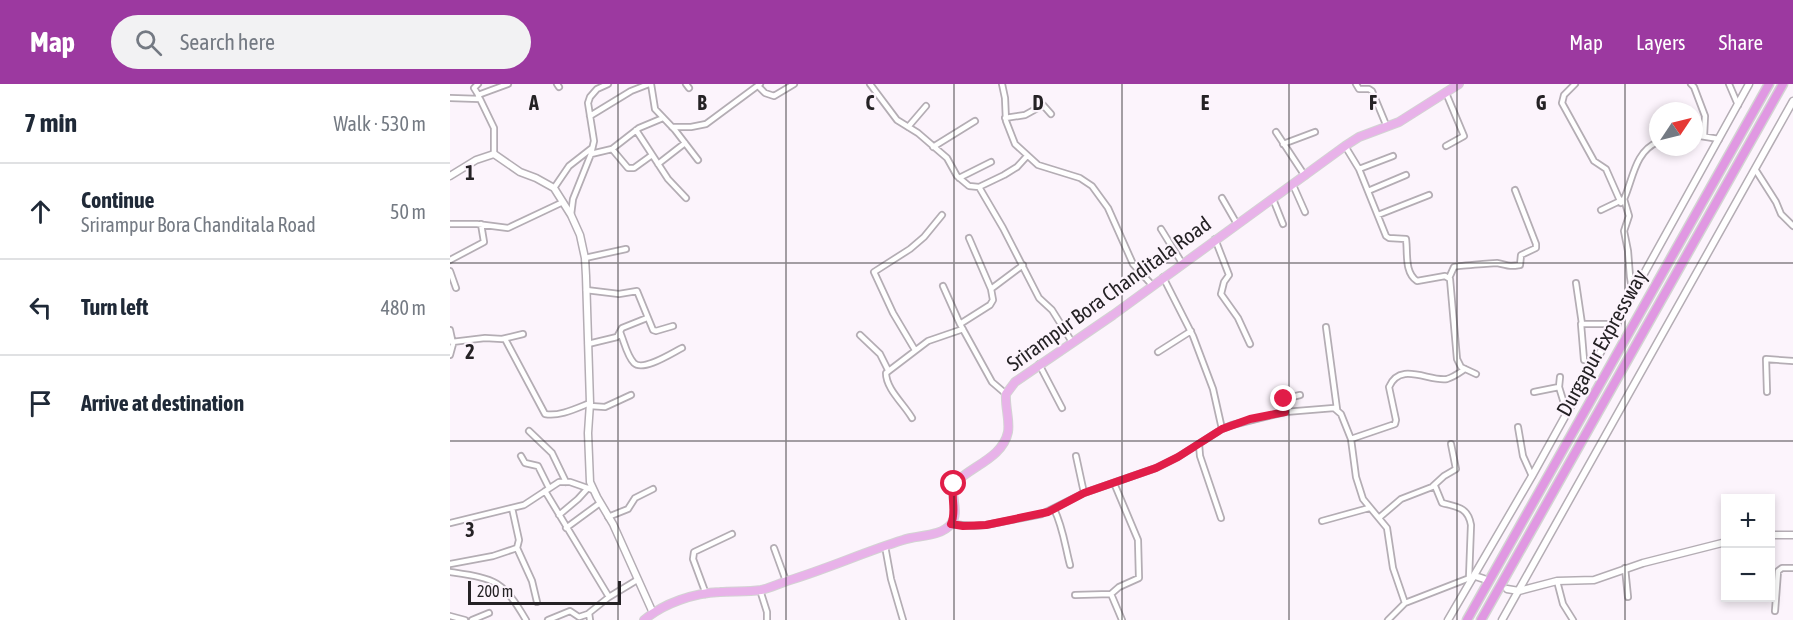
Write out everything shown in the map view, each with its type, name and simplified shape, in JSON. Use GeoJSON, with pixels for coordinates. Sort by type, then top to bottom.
{"type":"FeatureCollection","features":[{"type":"Feature","properties":{"kind":"highway"},"geometry":{"type":"LineString","coordinates":[[1752,115],[1764,84]]}},
{"type":"Feature","properties":{"kind":"highway","name":"Durgapur Expressway"},"geometry":{"type":"LineString","coordinates":[[1467,620],[1769,84]]}},
{"type":"Feature","properties":{"kind":"highway","name":"Durgapur Expressway"},"geometry":{"type":"LineString","coordinates":[[1481,620],[1783,84]]}},
{"type":"Feature","properties":{"kind":"main road","name":"Srirampur Bora Chanditala Road"},"geometry":{"type":"LineString","coordinates":[[951,524],[954,514],[952,491],[954,484],[992,456],[1007,437],[1009,430],[1006,394],[1015,382],[1345,146],[1363,135],[1387,127],[1459,84]]}},
{"type":"Feature","properties":{"kind":"main road"},"geometry":{"type":"LineString","coordinates":[[644,620],[669,604],[706,594],[760,590],[810,575],[911,537],[937,532],[951,524]]}},
{"type":"Feature","properties":{"kind":"street"},"geometry":{"type":"LineString","coordinates":[[478,84],[474,88],[494,128],[494,154]]}},
{"type":"Feature","properties":{"kind":"street"},"geometry":{"type":"LineString","coordinates":[[450,98],[479,97],[508,84]]}},
{"type":"Feature","properties":{"kind":"street"},"geometry":{"type":"LineString","coordinates":[[571,215],[573,199],[594,141],[588,103],[597,89],[608,84]]}},
{"type":"Feature","properties":{"kind":"street"},"geometry":{"type":"LineString","coordinates":[[590,116],[631,91],[650,84],[655,109],[698,160]]}},
{"type":"Feature","properties":{"kind":"street"},"geometry":{"type":"LineString","coordinates":[[672,127],[706,124],[759,85],[765,93],[774,96],[794,84]]}},
{"type":"Feature","properties":{"kind":"street"},"geometry":{"type":"LineString","coordinates":[[870,84],[891,114],[918,133],[951,162],[959,178],[969,186],[979,187],[1013,170],[1028,156]]}},
{"type":"Feature","properties":{"kind":"street"},"geometry":{"type":"LineString","coordinates":[[1002,84],[1005,118],[1015,144],[1038,165],[1080,178],[1092,186],[1108,208],[1133,264],[1152,285]]}},
{"type":"Feature","properties":{"kind":"street"},"geometry":{"type":"LineString","coordinates":[[1356,84],[1359,88],[1369,88],[1372,92],[1387,127]]}},
{"type":"Feature","properties":{"kind":"street"},"geometry":{"type":"LineString","coordinates":[[1575,84],[1564,95],[1562,103],[1594,161],[1606,169],[1629,216],[1624,231],[1628,251],[1629,278],[1637,288]]}},
{"type":"Feature","properties":{"kind":"street"},"geometry":{"type":"LineString","coordinates":[[1691,84],[1705,116],[1704,136],[1719,139]]}},
{"type":"Feature","properties":{"kind":"street"},"geometry":{"type":"LineString","coordinates":[[1730,84],[1738,105]]}},
{"type":"Feature","properties":{"kind":"street"},"geometry":{"type":"LineString","coordinates":[[1448,620],[1618,324],[1749,84]]}},
{"type":"Feature","properties":{"kind":"street"},"geometry":{"type":"LineString","coordinates":[[1446,93],[1464,136],[1446,146]]}},
{"type":"Feature","properties":{"kind":"street"},"geometry":{"type":"LineString","coordinates":[[1502,620],[1793,101]]}},
{"type":"Feature","properties":{"kind":"street"},"geometry":{"type":"LineString","coordinates":[[1005,118],[1024,115],[1043,105],[1051,114]]}},
{"type":"Feature","properties":{"kind":"street"},"geometry":{"type":"LineString","coordinates":[[908,127],[926,106]]}},
{"type":"Feature","properties":{"kind":"street"},"geometry":{"type":"LineString","coordinates":[[554,188],[569,166],[591,151],[612,149],[636,130],[663,118]]}},
{"type":"Feature","properties":{"kind":"street"},"geometry":{"type":"LineString","coordinates":[[933,147],[975,121]]}},
{"type":"Feature","properties":{"kind":"street"},"geometry":{"type":"LineString","coordinates":[[636,130],[668,179],[686,198]]}},
{"type":"Feature","properties":{"kind":"street"},"geometry":{"type":"LineString","coordinates":[[1276,132],[1305,176]]}},
{"type":"Feature","properties":{"kind":"street"},"geometry":{"type":"LineString","coordinates":[[1283,144],[1315,132]]}},
{"type":"Feature","properties":{"kind":"street"},"geometry":{"type":"LineString","coordinates":[[658,164],[685,143]]}},
{"type":"Feature","properties":{"kind":"street"},"geometry":{"type":"LineString","coordinates":[[1345,146],[1359,169],[1386,236],[1406,239],[1408,266],[1415,281],[1449,278]]}},
{"type":"Feature","properties":{"kind":"street"},"geometry":{"type":"LineString","coordinates":[[1601,210],[1622,201],[1636,165],[1649,146]]}},
{"type":"Feature","properties":{"kind":"street"},"geometry":{"type":"LineString","coordinates":[[612,149],[628,168],[634,168],[652,155]]}},
{"type":"Feature","properties":{"kind":"street"},"geometry":{"type":"LineString","coordinates":[[450,176],[491,153],[520,172],[554,188],[571,215],[585,258],[590,405],[588,442],[590,489],[613,524],[653,613]]}},
{"type":"Feature","properties":{"kind":"street"},"geometry":{"type":"LineString","coordinates":[[1359,169],[1393,156]]}},
{"type":"Feature","properties":{"kind":"street"},"geometry":{"type":"LineString","coordinates":[[959,178],[991,162]]}},
{"type":"Feature","properties":{"kind":"street"},"geometry":{"type":"LineString","coordinates":[[1755,169],[1781,214],[1793,226]]}},
{"type":"Feature","properties":{"kind":"street"},"geometry":{"type":"LineString","coordinates":[[1368,191],[1406,175]]}},
{"type":"Feature","properties":{"kind":"street"},"geometry":{"type":"LineString","coordinates":[[1293,185],[1305,212]]}},
{"type":"Feature","properties":{"kind":"street"},"geometry":{"type":"LineString","coordinates":[[979,187],[1040,298],[1052,310],[1072,342]]}},
{"type":"Feature","properties":{"kind":"street"},"geometry":{"type":"LineString","coordinates":[[1476,374],[1465,369],[1457,359],[1449,278],[1454,267],[1459,265],[1476,266],[1496,263],[1507,267],[1521,264],[1521,255],[1536,248],[1515,190]]}},
{"type":"Feature","properties":{"kind":"street"},"geometry":{"type":"LineString","coordinates":[[1377,215],[1429,195]]}},
{"type":"Feature","properties":{"kind":"street"},"geometry":{"type":"LineString","coordinates":[[1222,198],[1237,224]]}},
{"type":"Feature","properties":{"kind":"street"},"geometry":{"type":"LineString","coordinates":[[1273,199],[1283,224]]}},
{"type":"Feature","properties":{"kind":"street"},"geometry":{"type":"LineString","coordinates":[[450,224],[508,228],[563,202]]}},
{"type":"Feature","properties":{"kind":"street"},"geometry":{"type":"LineString","coordinates":[[915,350],[893,313],[874,272],[889,261],[906,253],[924,237],[942,215]]}},
{"type":"Feature","properties":{"kind":"street"},"geometry":{"type":"LineString","coordinates":[[450,260],[484,242],[481,225]]}},
{"type":"Feature","properties":{"kind":"street"},"geometry":{"type":"LineString","coordinates":[[1161,229],[1182,263]]}},
{"type":"Feature","properties":{"kind":"street"},"geometry":{"type":"LineString","coordinates":[[912,418],[887,381],[885,375],[888,370],[927,342],[961,327],[992,303],[991,289],[969,237]]}},
{"type":"Feature","properties":{"kind":"street"},"geometry":{"type":"LineString","coordinates":[[1215,239],[1229,275],[1224,282],[1221,294],[1238,318],[1250,344]]}},
{"type":"Feature","properties":{"kind":"street"},"geometry":{"type":"LineString","coordinates":[[585,258],[626,249]]}},
{"type":"Feature","properties":{"kind":"street"},"geometry":{"type":"LineString","coordinates":[[991,289],[1023,265]]}},
{"type":"Feature","properties":{"kind":"street"},"geometry":{"type":"LineString","coordinates":[[450,271],[456,288]]}},
{"type":"Feature","properties":{"kind":"street"},"geometry":{"type":"LineString","coordinates":[[1163,277],[1191,331],[1213,389],[1222,429]]}},
{"type":"Feature","properties":{"kind":"street"},"geometry":{"type":"LineString","coordinates":[[1576,283],[1584,360]]}},
{"type":"Feature","properties":{"kind":"street"},"geometry":{"type":"LineString","coordinates":[[943,286],[961,327],[994,385],[1006,394]]}},
{"type":"Feature","properties":{"kind":"street"},"geometry":{"type":"LineString","coordinates":[[586,290],[619,294],[637,291],[651,327],[656,331],[673,326]]}},
{"type":"Feature","properties":{"kind":"street"},"geometry":{"type":"LineString","coordinates":[[588,344],[617,337],[625,326],[647,318]]}},
{"type":"Feature","properties":{"kind":"street"},"geometry":{"type":"LineString","coordinates":[[1581,324],[1585,326],[1618,324]]}},
{"type":"Feature","properties":{"kind":"street"},"geometry":{"type":"LineString","coordinates":[[1326,327],[1337,409],[1351,439],[1357,482],[1363,499],[1387,528],[1393,568],[1405,603]]}},
{"type":"Feature","properties":{"kind":"street"},"geometry":{"type":"LineString","coordinates":[[450,330],[453,351],[450,355]]}},
{"type":"Feature","properties":{"kind":"street"},"geometry":{"type":"LineString","coordinates":[[1158,351],[1191,331]]}},
{"type":"Feature","properties":{"kind":"street"},"geometry":{"type":"LineString","coordinates":[[620,332],[632,360],[638,366],[645,366],[682,348]]}},
{"type":"Feature","properties":{"kind":"street"},"geometry":{"type":"LineString","coordinates":[[451,341],[505,339],[523,334]]}},
{"type":"Feature","properties":{"kind":"street"},"geometry":{"type":"LineString","coordinates":[[860,336],[880,354],[888,370]]}},
{"type":"Feature","properties":{"kind":"street"},"geometry":{"type":"LineString","coordinates":[[505,339],[545,414],[561,413],[590,405],[605,407],[631,395]]}},
{"type":"Feature","properties":{"kind":"street"},"geometry":{"type":"LineString","coordinates":[[1767,392],[1766,359],[1793,361]]}},
{"type":"Feature","properties":{"kind":"street"},"geometry":{"type":"LineString","coordinates":[[1039,364],[1062,408]]}},
{"type":"Feature","properties":{"kind":"street"},"geometry":{"type":"LineString","coordinates":[[1351,439],[1395,424],[1389,387],[1393,380],[1410,373],[1447,379],[1465,369]]}},
{"type":"Feature","properties":{"kind":"street"},"geometry":{"type":"LineString","coordinates":[[1560,376],[1559,387],[1567,413]]}},
{"type":"Feature","properties":{"kind":"street"},"geometry":{"type":"LineString","coordinates":[[1534,392],[1559,387]]}},
{"type":"Feature","properties":{"kind":"street"},"geometry":{"type":"LineString","coordinates":[[1285,412],[1284,399],[1300,395]]}},
{"type":"Feature","properties":{"kind":"street"},"geometry":{"type":"LineString","coordinates":[[951,524],[986,525],[1035,515],[1054,509],[1084,493],[1156,468],[1222,429],[1250,419],[1285,412],[1337,409]]}},
{"type":"Feature","properties":{"kind":"street"},"geometry":{"type":"LineString","coordinates":[[1518,427],[1523,456],[1532,477]]}},
{"type":"Feature","properties":{"kind":"street"},"geometry":{"type":"LineString","coordinates":[[529,431],[552,453],[566,482]]}},
{"type":"Feature","properties":{"kind":"street"},"geometry":{"type":"LineString","coordinates":[[1200,444],[1200,456],[1221,518]]}},
{"type":"Feature","properties":{"kind":"street"},"geometry":{"type":"LineString","coordinates":[[1380,517],[1401,500],[1435,486],[1442,478],[1456,469],[1451,444]]}},
{"type":"Feature","properties":{"kind":"street"},"geometry":{"type":"LineString","coordinates":[[521,456],[525,463],[538,466],[566,528],[609,597]]}},
{"type":"Feature","properties":{"kind":"street"},"geometry":{"type":"LineString","coordinates":[[1076,456],[1084,493]]}},
{"type":"Feature","properties":{"kind":"street"},"geometry":{"type":"LineString","coordinates":[[450,523],[531,502],[559,482],[590,489]]}},
{"type":"Feature","properties":{"kind":"street"},"geometry":{"type":"LineString","coordinates":[[1075,596],[1111,594],[1119,587],[1136,581],[1139,577],[1138,540],[1114,483]]}},
{"type":"Feature","properties":{"kind":"street"},"geometry":{"type":"LineString","coordinates":[[1435,486],[1442,503],[1463,509],[1471,520],[1472,577]]}},
{"type":"Feature","properties":{"kind":"street"},"geometry":{"type":"LineString","coordinates":[[559,515],[590,489]]}},
{"type":"Feature","properties":{"kind":"street"},"geometry":{"type":"LineString","coordinates":[[608,517],[627,509],[631,501],[653,489]]}},
{"type":"Feature","properties":{"kind":"street"},"geometry":{"type":"LineString","coordinates":[[566,528],[600,503]]}},
{"type":"Feature","properties":{"kind":"street"},"geometry":{"type":"LineString","coordinates":[[512,508],[519,540],[517,548],[532,581],[537,602]]}},
{"type":"Feature","properties":{"kind":"street"},"geometry":{"type":"LineString","coordinates":[[1322,521],[1369,508]]}},
{"type":"Feature","properties":{"kind":"street"},"geometry":{"type":"LineString","coordinates":[[1054,509],[1061,524],[1070,565]]}},
{"type":"Feature","properties":{"kind":"street"},"geometry":{"type":"LineString","coordinates":[[706,594],[693,559],[694,552],[732,534]]}},
{"type":"Feature","properties":{"kind":"street"},"geometry":{"type":"LineString","coordinates":[[1775,535],[1793,535]]}},
{"type":"Feature","properties":{"kind":"street"},"geometry":{"type":"LineString","coordinates":[[1507,589],[1519,591],[1557,581],[1594,580],[1625,568],[1721,543]]}},
{"type":"Feature","properties":{"kind":"street"},"geometry":{"type":"LineString","coordinates":[[885,546],[891,579],[903,620]]}},
{"type":"Feature","properties":{"kind":"street"},"geometry":{"type":"LineString","coordinates":[[450,564],[493,556],[517,548]]}},
{"type":"Feature","properties":{"kind":"street"},"geometry":{"type":"LineString","coordinates":[[774,548],[786,581]]}},
{"type":"Feature","properties":{"kind":"street"},"geometry":{"type":"LineString","coordinates":[[1625,568],[1628,597]]}},
{"type":"Feature","properties":{"kind":"street"},"geometry":{"type":"LineString","coordinates":[[1775,611],[1778,571],[1782,568],[1793,568]]}},
{"type":"Feature","properties":{"kind":"street"},"geometry":{"type":"LineString","coordinates":[[450,572],[488,578],[498,584],[509,594],[526,620]]}},
{"type":"Feature","properties":{"kind":"street"},"geometry":{"type":"LineString","coordinates":[[1388,620],[1405,603],[1472,577],[1484,579]]}},
{"type":"Feature","properties":{"kind":"street"},"geometry":{"type":"LineString","coordinates":[[548,620],[570,611],[579,617],[589,617],[609,597],[637,580]]}},
{"type":"Feature","properties":{"kind":"street"},"geometry":{"type":"LineString","coordinates":[[1557,581],[1563,604],[1573,620]]}},
{"type":"Feature","properties":{"kind":"street"},"geometry":{"type":"LineString","coordinates":[[760,590],[767,612],[767,620]]}},
{"type":"Feature","properties":{"kind":"street"},"geometry":{"type":"LineString","coordinates":[[1111,594],[1122,620]]}},
{"type":"Feature","properties":{"kind":"street"},"geometry":{"type":"LineString","coordinates":[[472,620],[489,613]]}},
{"type":"Feature","properties":{"kind":"street"},"geometry":{"type":"LineString","coordinates":[[450,616],[465,620]]}},
{"type":"Feature","properties":{"kind":"route"},"geometry":{"type":"LineString","coordinates":[[954,484],[952,491],[954,514],[951,524],[986,525],[1042,514],[1084,493],[1156,468],[1222,429],[1250,419],[1285,412],[1284,399]]}}]}
